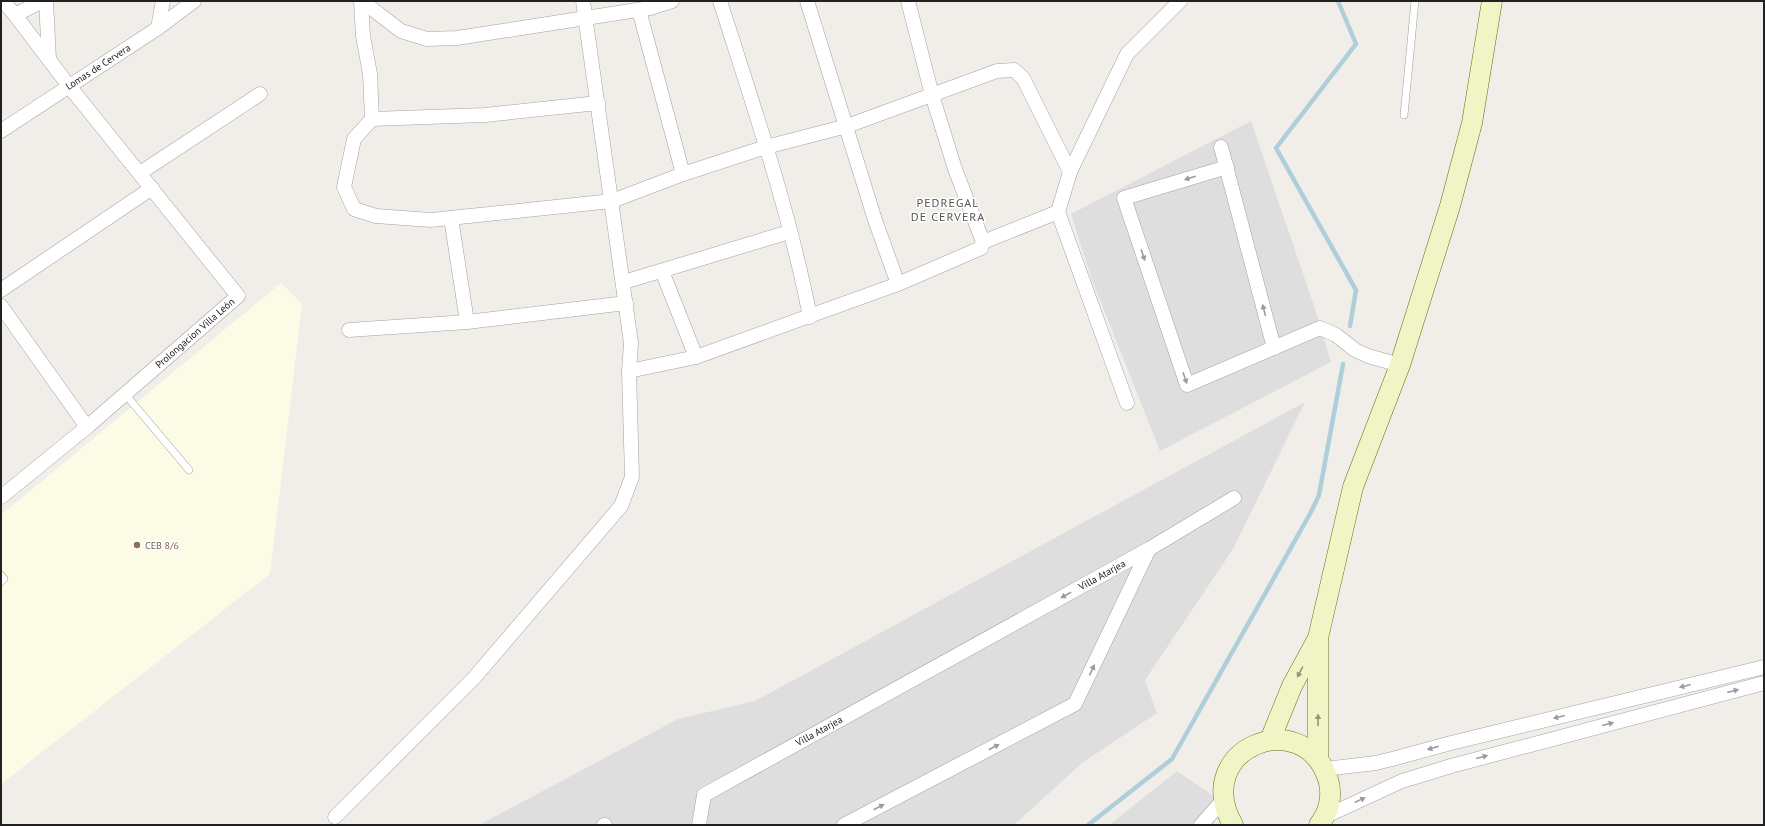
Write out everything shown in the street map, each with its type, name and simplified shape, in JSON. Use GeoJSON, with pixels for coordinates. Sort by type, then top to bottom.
{"type":"FeatureCollection","features":[{"type":"Feature","properties":{"kind":"street","name":"Prolongacion Villa León"},"geometry":{"type":"LineString","coordinates":[[1,497],[87,427],[238,296],[69,86],[3,1]]}},
{"type":"Feature","properties":{"kind":"street"},"geometry":{"type":"LineString","coordinates":[[15,15],[42,1]]}},
{"type":"Feature","properties":{"kind":"street"},"geometry":{"type":"LineString","coordinates":[[46,1],[49,59]]}},
{"type":"Feature","properties":{"kind":"street"},"geometry":{"type":"LineString","coordinates":[[158,28],[163,1]]}},
{"type":"Feature","properties":{"kind":"street","name":"Lomas de Cervera"},"geometry":{"type":"LineString","coordinates":[[1,131],[158,28],[194,1]]}},
{"type":"Feature","properties":{"kind":"street"},"geometry":{"type":"LineString","coordinates":[[362,1],[401,31],[427,39],[457,38],[639,10],[672,1]]}},
{"type":"Feature","properties":{"kind":"street"},"geometry":{"type":"LineString","coordinates":[[362,1],[363,36],[370,74],[372,119],[354,139],[344,187],[354,209],[376,216],[431,220],[612,201],[683,174],[766,147],[847,126],[997,71],[1014,70],[1023,78],[1070,172]]}},
{"type":"Feature","properties":{"kind":"street"},"geometry":{"type":"LineString","coordinates":[[335,817],[474,678],[621,506],[632,476],[629,371],[631,343],[624,282],[584,1]]}},
{"type":"Feature","properties":{"kind":"street"},"geometry":{"type":"LineString","coordinates":[[720,1],[783,202],[789,232],[802,275],[810,317]]}},
{"type":"Feature","properties":{"kind":"street"},"geometry":{"type":"LineString","coordinates":[[807,1],[875,220],[898,284]]}},
{"type":"Feature","properties":{"kind":"street"},"geometry":{"type":"LineString","coordinates":[[908,1],[932,95],[955,169],[983,242]]}},
{"type":"Feature","properties":{"kind":"street"},"geometry":{"type":"LineString","coordinates":[[1127,403],[1058,212],[1070,172],[1127,54],[1180,1]]}},
{"type":"Feature","properties":{"kind":"street"},"geometry":{"type":"LineString","coordinates":[[1322,821],[1330,802],[1330,785],[1321,764],[1318,638],[1353,487],[1400,365],[1450,206],[1472,123],[1492,1]]}},
{"type":"Feature","properties":{"kind":"street"},"geometry":{"type":"LineString","coordinates":[[639,10],[683,174]]}},
{"type":"Feature","properties":{"kind":"street"},"geometry":{"type":"LineString","coordinates":[[140,173],[260,94]]}},
{"type":"Feature","properties":{"kind":"street"},"geometry":{"type":"LineString","coordinates":[[372,119],[485,115],[598,103]]}},
{"type":"Feature","properties":{"kind":"street"},"geometry":{"type":"LineString","coordinates":[[1221,147],[1274,348]]}},
{"type":"Feature","properties":{"kind":"street"},"geometry":{"type":"LineString","coordinates":[[1227,167],[1124,198],[1187,385],[1320,328],[1336,335],[1355,350],[1368,356],[1400,365]]}},
{"type":"Feature","properties":{"kind":"street"},"geometry":{"type":"LineString","coordinates":[[1,290],[152,188]]}},
{"type":"Feature","properties":{"kind":"street"},"geometry":{"type":"LineString","coordinates":[[629,371],[696,357],[810,317],[898,284],[980,248],[983,242],[1058,212]]}},
{"type":"Feature","properties":{"kind":"street"},"geometry":{"type":"LineString","coordinates":[[451,218],[467,322]]}},
{"type":"Feature","properties":{"kind":"street"},"geometry":{"type":"LineString","coordinates":[[624,282],[789,232]]}},
{"type":"Feature","properties":{"kind":"street"},"geometry":{"type":"LineString","coordinates":[[662,271],[696,357]]}},
{"type":"Feature","properties":{"kind":"street"},"geometry":{"type":"LineString","coordinates":[[349,330],[467,322],[626,303]]}},
{"type":"Feature","properties":{"kind":"street"},"geometry":{"type":"LineString","coordinates":[[1,306],[87,427]]}},
{"type":"Feature","properties":{"kind":"street"},"geometry":{"type":"LineString","coordinates":[[1148,549],[1234,498]]}},
{"type":"Feature","properties":{"kind":"street","name":"Villa Atarjea"},"geometry":{"type":"LineString","coordinates":[[699,825],[704,795],[1148,549]]}},
{"type":"Feature","properties":{"kind":"street","name":"Villa Atarjea"},"geometry":{"type":"LineString","coordinates":[[844,825],[1075,704],[1148,549]]}},
{"type":"Feature","properties":{"kind":"street"},"geometry":{"type":"LineString","coordinates":[[1270,740],[1292,686],[1318,638]]}},
{"type":"Feature","properties":{"kind":"street"},"geometry":{"type":"LineString","coordinates":[[1233,825],[1227,814],[1223,800],[1224,783],[1230,768],[1240,755],[1254,745],[1270,740],[1286,741],[1302,746],[1321,764],[1376,763],[1466,739],[1764,667]]}},
{"type":"Feature","properties":{"kind":"street"},"geometry":{"type":"LineString","coordinates":[[1322,821],[1402,781],[1451,766],[1764,683]]}},
{"type":"Feature","properties":{"kind":"street"},"geometry":{"type":"LineString","coordinates":[[1201,825],[1223,800]]}},
{"type":"Feature","properties":{"kind":"lane"},"geometry":{"type":"LineString","coordinates":[[1404,115],[1415,1]]}},
{"type":"Feature","properties":{"kind":"lane"},"geometry":{"type":"LineString","coordinates":[[125,394],[189,470]]}},
{"type":"Feature","properties":{"kind":"lane"},"geometry":{"type":"LineString","coordinates":[[1,576],[4,579],[1,582]]}},
{"type":"Feature","properties":{"kind":"shaded area"},"geometry":{"type":"Polygon","coordinates":[[[1251,121],[1314,306],[1331,362],[1160,451],[1092,280],[1071,214],[1251,121]]]}},
{"type":"Feature","properties":{"kind":"shaded area","name":"CEB 8/6"},"geometry":{"type":"Polygon","coordinates":[[[281,283],[302,304],[270,574],[1,784],[1,515],[281,283]]]}},
{"type":"Feature","properties":{"kind":"shaded area"},"geometry":{"type":"Polygon","coordinates":[[[1305,402],[1233,549],[1145,680],[1157,713],[1082,763],[1014,825],[479,825],[678,719],[755,701],[1305,402]]]}},
{"type":"Feature","properties":{"kind":"shaded area"},"geometry":{"type":"Polygon","coordinates":[[[1177,771],[1221,801],[1213,825],[1109,825],[1177,771]]]}},
{"type":"Feature","properties":{"kind":"waterway"},"geometry":{"type":"LineString","coordinates":[[1338,1],[1356,44],[1276,148],[1356,290],[1350,326]]}},
{"type":"Feature","properties":{"kind":"waterway"},"geometry":{"type":"LineString","coordinates":[[1088,825],[1172,759],[1311,512],[1319,495],[1343,364]]}},
{"type":"Feature","properties":{"kind":"place","name":"CEB 8/6"},"geometry":{"type":"Point","coordinates":[137,545]}},
{"type":"Feature","properties":{"kind":"district","name":"PEDREGAL DE CERVERA"},"geometry":{"type":"Point","coordinates":[948,209]}}]}
